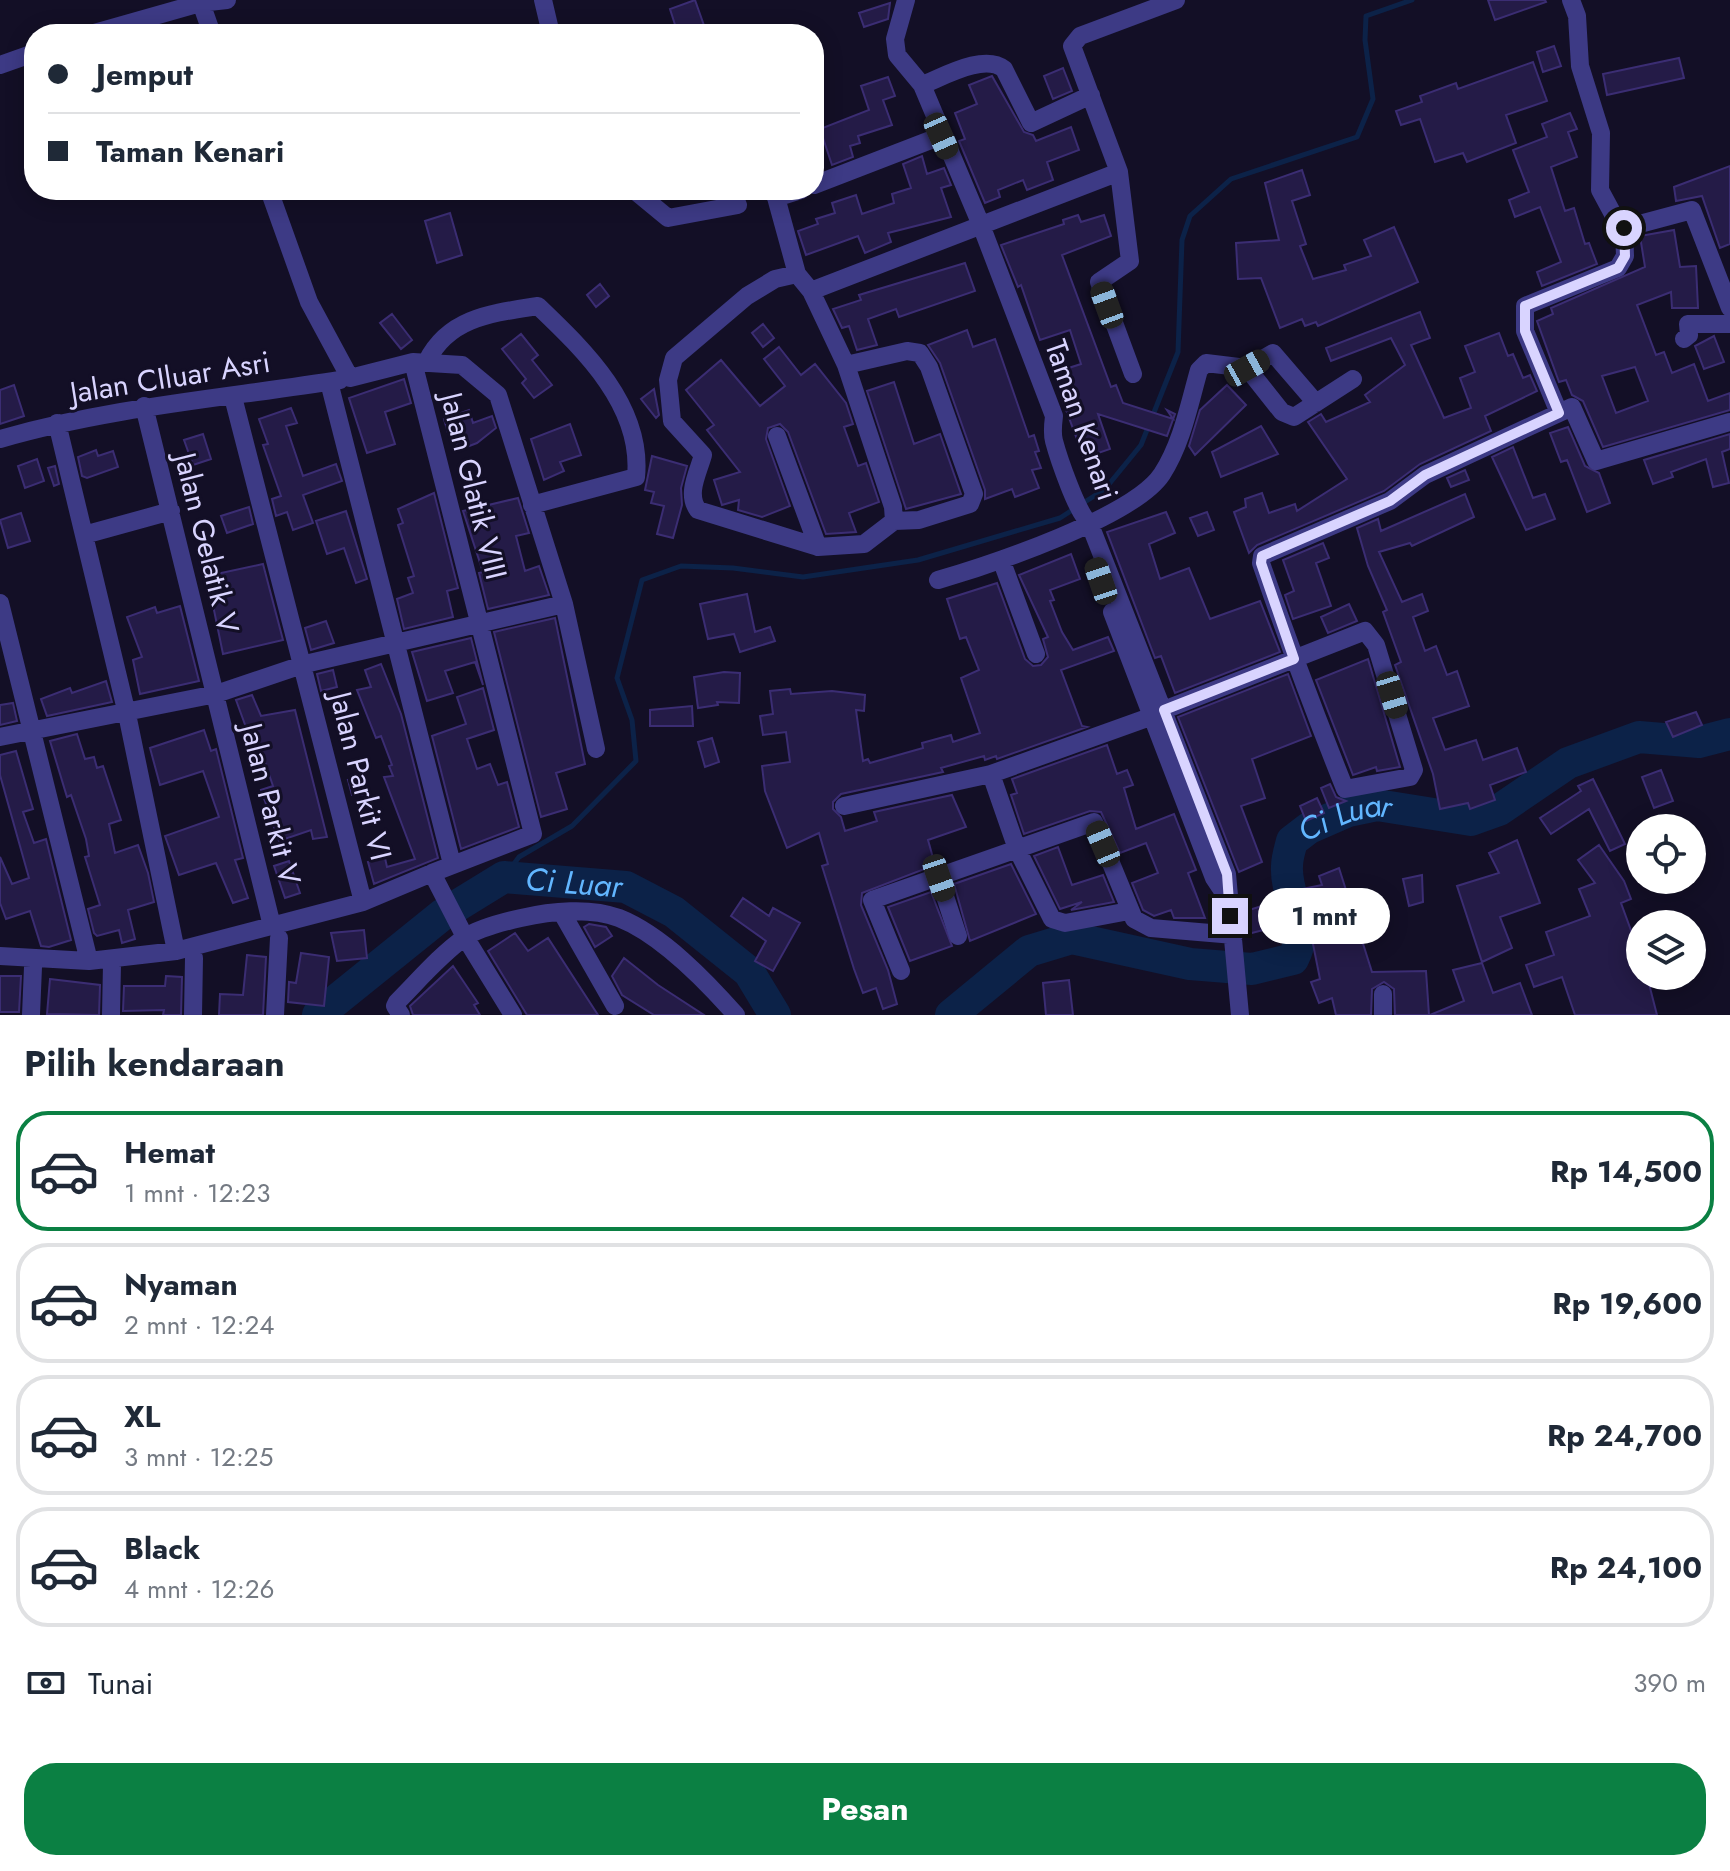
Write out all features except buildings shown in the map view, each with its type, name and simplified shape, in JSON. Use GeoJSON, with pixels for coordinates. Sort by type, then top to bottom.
{"type":"FeatureCollection","features":[{"type":"Feature","properties":{"kind":"street"},"geometry":{"type":"LineString","coordinates":[[124,24],[200,1],[227,0]]}},
{"type":"Feature","properties":{"kind":"street"},"geometry":{"type":"LineString","coordinates":[[543,0],[549,24]]}},
{"type":"Feature","properties":{"kind":"street"},"geometry":{"type":"LineString","coordinates":[[906,0],[896,31],[895,50],[899,61],[922,85],[977,227]]}},
{"type":"Feature","properties":{"kind":"street"},"geometry":{"type":"LineString","coordinates":[[1133,374],[1099,282],[1130,261],[1119,172],[1072,46],[1074,39],[1176,0]]}},
{"type":"Feature","properties":{"kind":"street"},"geometry":{"type":"LineString","coordinates":[[1559,413],[1525,331],[1525,306],[1618,268],[1625,256],[1624,228],[1600,190],[1601,133],[1580,66],[1577,16],[1571,0]]}},
{"type":"Feature","properties":{"kind":"street"},"geometry":{"type":"LineString","coordinates":[[200,1],[208,24]]}},
{"type":"Feature","properties":{"kind":"street"},"geometry":{"type":"LineString","coordinates":[[0,65],[24,57]]}},
{"type":"Feature","properties":{"kind":"street"},"geometry":{"type":"LineString","coordinates":[[922,85],[976,65],[1002,67],[1031,123],[1091,95]]}},
{"type":"Feature","properties":{"kind":"street"},"geometry":{"type":"LineString","coordinates":[[824,181],[941,136]]}},
{"type":"Feature","properties":{"kind":"street"},"geometry":{"type":"LineString","coordinates":[[811,291],[1119,172]]}},
{"type":"Feature","properties":{"kind":"street"},"geometry":{"type":"LineString","coordinates":[[273,200],[309,302],[350,378]]}},
{"type":"Feature","properties":{"kind":"street"},"geometry":{"type":"LineString","coordinates":[[646,200],[668,218],[738,205]]}},
{"type":"Feature","properties":{"kind":"street"},"geometry":{"type":"LineString","coordinates":[[777,200],[797,274],[811,291],[846,365],[893,507],[894,521]]}},
{"type":"Feature","properties":{"kind":"street"},"geometry":{"type":"LineString","coordinates":[[1624,228],[1692,210],[1730,308]]}},
{"type":"Feature","properties":{"kind":"street","name":"Taman Kenari"},"geometry":{"type":"LineString","coordinates":[[977,227],[1043,424],[1053,439],[1157,714],[1227,874],[1240,1015]]}},
{"type":"Feature","properties":{"kind":"street"},"geometry":{"type":"LineString","coordinates":[[797,274],[775,279],[747,296],[674,358],[668,380],[672,421],[703,455],[693,490],[693,503],[698,510],[818,547],[864,544],[894,521],[919,520],[970,504],[974,494],[929,367],[920,353],[907,351],[846,365]]}},
{"type":"Feature","properties":{"kind":"street"},"geometry":{"type":"LineString","coordinates":[[420,361],[437,341],[474,317],[538,306],[591,356],[620,404],[637,450],[636,478],[532,505]]}},
{"type":"Feature","properties":{"kind":"street"},"geometry":{"type":"LineString","coordinates":[[1684,339],[1689,335],[1688,324],[1730,324]]}},
{"type":"Feature","properties":{"kind":"street"},"geometry":{"type":"LineString","coordinates":[[938,580],[1002,562],[1143,495],[1162,475],[1180,437],[1199,370],[1206,363],[1247,368],[1273,353],[1316,403]]}},
{"type":"Feature","properties":{"kind":"street"},"geometry":{"type":"LineString","coordinates":[[420,361],[462,365],[498,395],[564,604],[596,749]]}},
{"type":"Feature","properties":{"kind":"street","name":"Jalan CIluar Asri"},"geometry":{"type":"LineString","coordinates":[[0,439],[57,423],[144,406],[233,397],[329,382],[420,361]]}},
{"type":"Feature","properties":{"kind":"street","name":"Jalan Glatik VIII"},"geometry":{"type":"LineString","coordinates":[[420,361],[480,624],[533,834],[452,864]]}},
{"type":"Feature","properties":{"kind":"street"},"geometry":{"type":"LineString","coordinates":[[1247,368],[1282,412],[1294,417],[1353,379]]}},
{"type":"Feature","properties":{"kind":"street"},"geometry":{"type":"LineString","coordinates":[[0,956],[89,961],[176,951],[275,932],[435,880],[452,864],[329,382]]}},
{"type":"Feature","properties":{"kind":"street","name":"Jalan Parkit VI"},"geometry":{"type":"LineString","coordinates":[[233,397],[305,664],[363,902]]}},
{"type":"Feature","properties":{"kind":"street","name":"Jalan Gelatik V"},"geometry":{"type":"LineString","coordinates":[[144,406],[216,694]]}},
{"type":"Feature","properties":{"kind":"street"},"geometry":{"type":"LineString","coordinates":[[844,806],[991,774],[1157,714],[1294,659],[1365,631],[1376,645],[1414,770],[1412,775],[1345,789],[1294,659],[1261,563],[1262,556],[1390,501],[1425,475],[1572,407],[1593,457],[1600,461],[1730,422]]}},
{"type":"Feature","properties":{"kind":"street"},"geometry":{"type":"LineString","coordinates":[[57,423],[127,714],[176,951]]}},
{"type":"Feature","properties":{"kind":"street"},"geometry":{"type":"LineString","coordinates":[[777,436],[818,547]]}},
{"type":"Feature","properties":{"kind":"street"},"geometry":{"type":"LineString","coordinates":[[84,535],[171,511]]}},
{"type":"Feature","properties":{"kind":"street"},"geometry":{"type":"LineString","coordinates":[[1002,562],[1036,654]]}},
{"type":"Feature","properties":{"kind":"street"},"geometry":{"type":"LineString","coordinates":[[0,603],[89,961]]}},
{"type":"Feature","properties":{"kind":"street"},"geometry":{"type":"LineString","coordinates":[[0,737],[216,694],[305,664],[564,604]]}},
{"type":"Feature","properties":{"kind":"street","name":"Jalan Parkit V"},"geometry":{"type":"LineString","coordinates":[[216,694],[275,932],[275,1015]]}},
{"type":"Feature","properties":{"kind":"street"},"geometry":{"type":"LineString","coordinates":[[991,774],[1016,849],[1052,919],[1065,923],[1129,911]]}},
{"type":"Feature","properties":{"kind":"street"},"geometry":{"type":"LineString","coordinates":[[901,971],[872,900],[1094,822],[1134,919],[1151,928],[1234,944]]}},
{"type":"Feature","properties":{"kind":"street"},"geometry":{"type":"LineString","coordinates":[[939,878],[958,936]]}},
{"type":"Feature","properties":{"kind":"street"},"geometry":{"type":"LineString","coordinates":[[435,880],[464,935],[513,1015]]}},
{"type":"Feature","properties":{"kind":"street"},"geometry":{"type":"LineString","coordinates":[[401,1015],[395,1006],[397,1002],[464,935],[506,921],[588,912],[619,918],[669,950],[710,986],[736,1015]]}},
{"type":"Feature","properties":{"kind":"street"},"geometry":{"type":"LineString","coordinates":[[562,913],[615,1006]]}},
{"type":"Feature","properties":{"kind":"street"},"geometry":{"type":"LineString","coordinates":[[193,1015],[194,958]]}},
{"type":"Feature","properties":{"kind":"street"},"geometry":{"type":"LineString","coordinates":[[111,1015],[112,964]]}},
{"type":"Feature","properties":{"kind":"street"},"geometry":{"type":"LineString","coordinates":[[31,1015],[33,967]]}},
{"type":"Feature","properties":{"kind":"street"},"geometry":{"type":"LineString","coordinates":[[1383,994],[1383,1015]]}},
{"type":"Feature","properties":{"kind":"waterway"},"geometry":{"type":"LineString","coordinates":[[504,877],[519,857],[572,826],[636,761],[632,720],[617,678],[642,580],[681,566],[733,568],[803,577],[918,560],[1060,518],[1105,489],[1141,445],[1178,352],[1182,240],[1190,216],[1231,179],[1357,137],[1373,99],[1365,40],[1366,16],[1412,0]]}},
{"type":"Feature","properties":{"kind":"waterway","name":"Ci Luar"},"geometry":{"type":"LineString","coordinates":[[951,1015],[1029,951],[1072,938],[1190,964],[1252,969],[1293,959],[1300,934],[1287,878],[1288,860],[1292,841],[1309,828],[1348,811],[1377,805],[1471,820],[1499,810],[1568,763],[1639,737],[1699,742],[1730,734]]}},
{"type":"Feature","properties":{"kind":"waterway","name":"Ci Luar"},"geometry":{"type":"LineString","coordinates":[[318,1015],[442,915],[504,877],[626,887],[674,912],[749,972],[775,1015]]}},
{"type":"Feature","properties":{"kind":"route"},"geometry":{"type":"LineString","coordinates":[[1230,916],[1227,874],[1164,710],[1294,659],[1261,563],[1262,556],[1390,501],[1418,478],[1559,413],[1525,331],[1525,306],[1530,301],[1618,268],[1625,256],[1624,228]]}}]}
